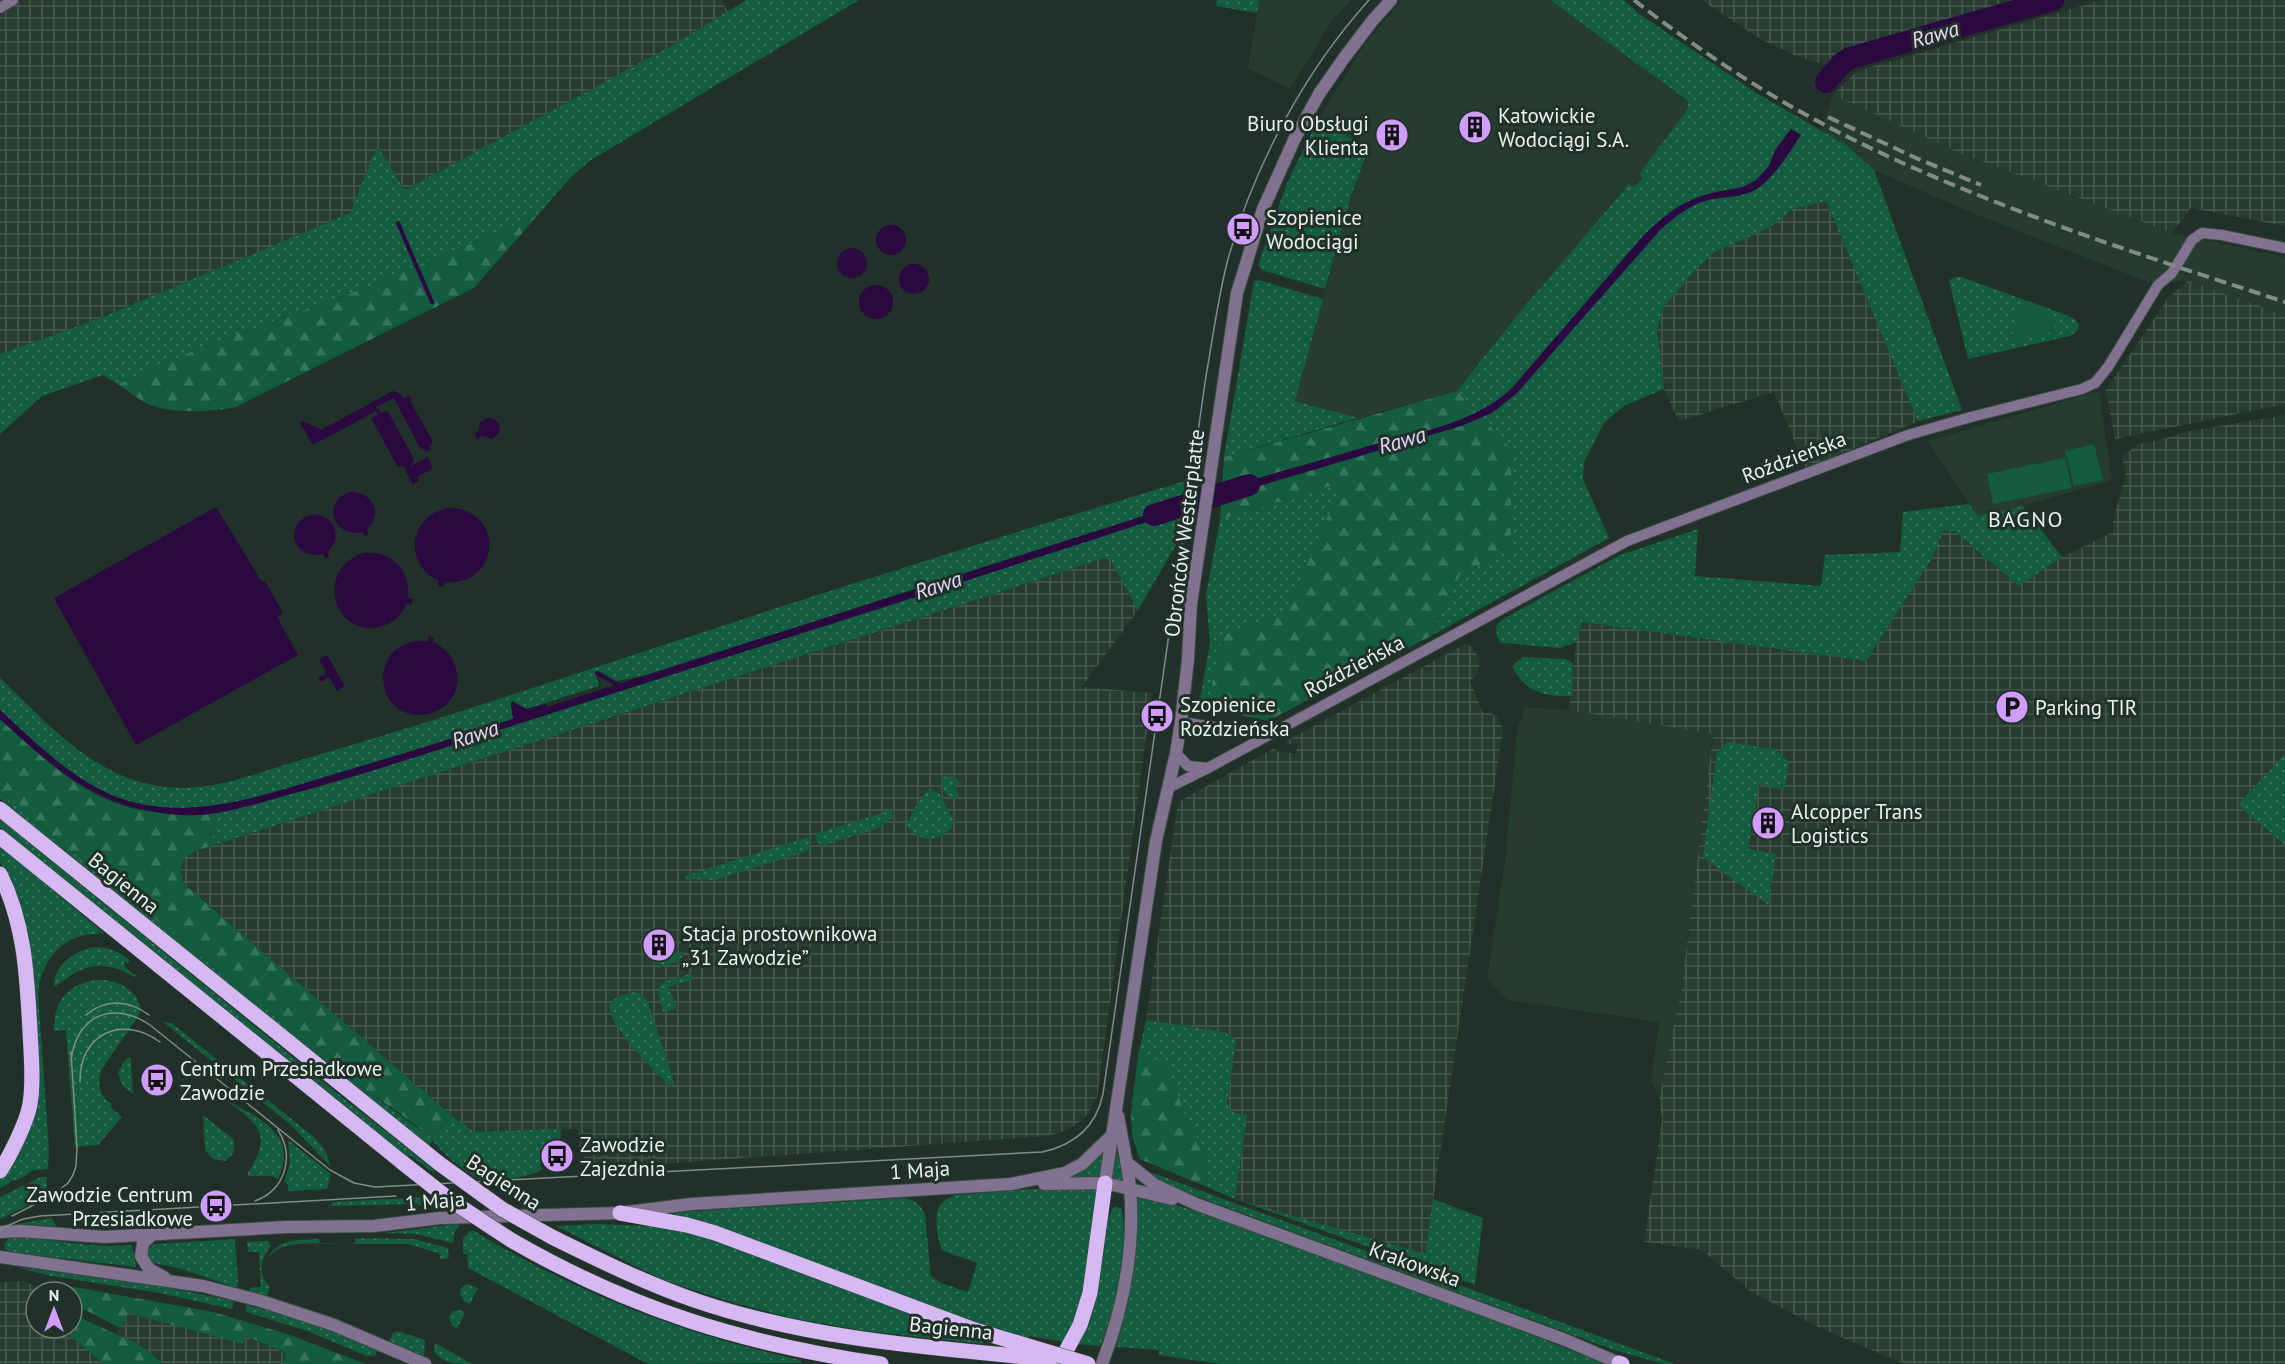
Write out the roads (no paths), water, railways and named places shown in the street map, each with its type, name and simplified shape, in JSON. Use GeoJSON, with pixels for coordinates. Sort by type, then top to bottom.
{"type":"FeatureCollection","features":[{"type":"Feature","properties":{"kind":"main road","name":"Bagienna"},"geometry":{"type":"LineString","coordinates":[[0,809],[440,1164],[502,1209],[552,1237],[610,1266],[669,1291],[764,1320],[868,1340],[1017,1349]]}},
{"type":"Feature","properties":{"kind":"main road","name":"Bagienna"},"geometry":{"type":"LineString","coordinates":[[0,837],[403,1163],[450,1200],[511,1240],[628,1299],[690,1322],[783,1347],[881,1364]]}},
{"type":"Feature","properties":{"kind":"main road"},"geometry":{"type":"LineString","coordinates":[[0,874],[18,919],[24,944],[32,1076],[27,1116],[0,1171]]}},
{"type":"Feature","properties":{"kind":"main road"},"geometry":{"type":"LineString","coordinates":[[1059,1364],[1080,1325],[1090,1293],[1105,1183]]}},
{"type":"Feature","properties":{"kind":"main road"},"geometry":{"type":"LineString","coordinates":[[620,1213],[687,1225],[715,1233],[975,1330],[1017,1349],[1089,1364]]}},
{"type":"Feature","properties":{"kind":"street"},"geometry":{"type":"LineString","coordinates":[[0,8],[13,0]]}},
{"type":"Feature","properties":{"kind":"street","name":"Obrońców Westerplatte"},"geometry":{"type":"LineString","coordinates":[[1105,1183],[1110,1137],[1117,1108],[1156,841],[1181,722],[1191,604],[1238,293],[1263,208],[1290,148],[1319,94],[1351,48],[1391,0]]}},
{"type":"Feature","properties":{"kind":"street","name":"Roździeńska"},"geometry":{"type":"LineString","coordinates":[[1168,788],[1627,541],[1898,438],[2082,389],[2095,383],[2108,367],[2158,285],[2172,273],[2192,240],[2202,233],[2285,248]]}},
{"type":"Feature","properties":{"kind":"street","name":"Roździeńska"},"geometry":{"type":"LineString","coordinates":[[1181,722],[1247,732],[1281,727]]}},
{"type":"Feature","properties":{"kind":"street"},"geometry":{"type":"LineString","coordinates":[[1176,753],[1188,766],[1208,768]]}},
{"type":"Feature","properties":{"kind":"street","name":"Obrońców Westerplatte"},"geometry":{"type":"LineString","coordinates":[[1101,1364],[1119,1312],[1128,1263],[1131,1228],[1130,1189],[1117,1108]]}},
{"type":"Feature","properties":{"kind":"street","name":"1 Maja"},"geometry":{"type":"LineString","coordinates":[[0,1232],[20,1231],[104,1238],[286,1227],[374,1226],[440,1218],[620,1213],[691,1204],[1011,1184],[1065,1173],[1082,1164],[1110,1137]]}},
{"type":"Feature","properties":{"kind":"street","name":"Krakowska"},"geometry":{"type":"LineString","coordinates":[[1126,1162],[1155,1185],[1196,1204],[1563,1339],[1621,1363]]}},
{"type":"Feature","properties":{"kind":"street","name":"Krakowska"},"geometry":{"type":"LineString","coordinates":[[1011,1184],[1105,1183],[1196,1204]]}},
{"type":"Feature","properties":{"kind":"street"},"geometry":{"type":"LineString","coordinates":[[153,1234],[143,1243],[141,1256],[149,1269],[169,1280]]}},
{"type":"Feature","properties":{"kind":"street"},"geometry":{"type":"LineString","coordinates":[[0,1257],[203,1286],[299,1313],[371,1339],[425,1364]]}},
{"type":"Feature","properties":{"kind":"water"},"geometry":{"type":"Polygon","coordinates":[[[1791,129],[1801,135],[1780,166],[1767,180],[1748,193],[1712,199],[1698,204],[1661,229],[1517,393],[1492,413],[1461,426],[1219,498],[1221,489],[1446,425],[1481,410],[1497,400],[1512,388],[1643,236],[1656,224],[1688,201],[1712,193],[1743,187],[1756,180],[1769,166],[1775,150],[1791,129]]]}},
{"type":"Feature","properties":{"kind":"water"},"geometry":{"type":"Polygon","coordinates":[[[891,225],[902,229],[906,240],[902,251],[891,255],[880,251],[876,240],[880,229],[891,225]]]}},
{"type":"Feature","properties":{"kind":"water"},"geometry":{"type":"Polygon","coordinates":[[[852,248],[863,252],[867,263],[863,274],[852,278],[841,274],[837,263],[841,252],[852,248]]]}},
{"type":"Feature","properties":{"kind":"water"},"geometry":{"type":"Polygon","coordinates":[[[914,264],[925,268],[929,279],[925,290],[914,294],[903,290],[899,279],[903,268],[914,264]]]}},
{"type":"Feature","properties":{"kind":"water"},"geometry":{"type":"Polygon","coordinates":[[[876,285],[888,290],[893,302],[888,314],[876,319],[864,314],[859,302],[864,290],[876,285]]]}},
{"type":"Feature","properties":{"kind":"water"},"geometry":{"type":"Polygon","coordinates":[[[393,391],[399,393],[404,399],[410,396],[412,399],[410,401],[432,440],[429,446],[431,449],[426,452],[423,448],[421,450],[394,398],[376,407],[382,413],[385,411],[387,413],[387,410],[414,459],[411,466],[428,457],[432,469],[417,477],[419,481],[413,484],[405,470],[407,466],[398,467],[371,418],[378,415],[376,411],[313,445],[300,423],[303,421],[321,430],[393,391]]]}},
{"type":"Feature","properties":{"kind":"water"},"geometry":{"type":"Polygon","coordinates":[[[487,418],[498,422],[499,433],[492,439],[482,436],[477,439],[474,434],[479,431],[480,422],[487,418]]]}},
{"type":"Feature","properties":{"kind":"water"},"geometry":{"type":"Polygon","coordinates":[[[350,492],[364,495],[373,504],[375,517],[367,530],[369,534],[365,536],[363,532],[344,530],[334,518],[335,503],[350,492]]]}},
{"type":"Feature","properties":{"kind":"water"},"geometry":{"type":"Polygon","coordinates":[[[1184,503],[1183,510],[928,593],[397,763],[222,812],[179,815],[125,805],[102,796],[61,771],[0,719],[0,710],[74,774],[107,793],[125,800],[152,806],[179,808],[233,802],[286,789],[513,719],[512,701],[526,709],[546,704],[547,707],[1184,503]]]}},
{"type":"Feature","properties":{"kind":"water"},"geometry":{"type":"Polygon","coordinates":[[[216,507],[262,582],[265,581],[283,613],[277,617],[298,655],[136,745],[54,598],[216,507]]]}},
{"type":"Feature","properties":{"kind":"water"},"geometry":{"type":"Polygon","coordinates":[[[451,508],[469,512],[481,521],[488,534],[489,548],[486,561],[477,573],[464,580],[445,582],[443,587],[438,585],[439,581],[427,573],[419,563],[415,551],[415,540],[419,528],[426,519],[437,512],[451,508]]]}},
{"type":"Feature","properties":{"kind":"water"},"geometry":{"type":"Polygon","coordinates":[[[315,514],[328,519],[335,528],[335,540],[328,552],[329,556],[325,558],[323,554],[303,551],[295,538],[298,523],[305,517],[315,514]]]}},
{"type":"Feature","properties":{"kind":"water"},"geometry":{"type":"Polygon","coordinates":[[[364,553],[383,555],[398,564],[406,579],[408,598],[413,599],[411,605],[407,603],[389,624],[379,627],[363,627],[350,622],[341,612],[336,599],[335,586],[339,572],[349,561],[364,553]]]}},
{"type":"Feature","properties":{"kind":"water"},"geometry":{"type":"Polygon","coordinates":[[[429,636],[434,638],[433,642],[448,653],[453,661],[457,677],[454,695],[445,706],[434,712],[419,715],[402,711],[391,702],[385,689],[383,675],[387,661],[396,650],[409,642],[428,641],[429,636]]]}},
{"type":"Feature","properties":{"kind":"water"},"geometry":{"type":"Polygon","coordinates":[[[327,655],[345,686],[337,691],[329,677],[321,682],[318,678],[327,673],[319,659],[327,655]]]}},
{"type":"Feature","properties":{"kind":"waterway","name":"Rawa"},"geometry":{"type":"LineString","coordinates":[[1826,82],[1841,64],[1850,58],[2053,0]]}},
{"type":"Feature","properties":{"kind":"waterway"},"geometry":{"type":"LineString","coordinates":[[398,223],[432,302]]}},
{"type":"Feature","properties":{"kind":"waterway","name":"Rawa"},"geometry":{"type":"LineString","coordinates":[[1154,515],[1249,485]]}},
{"type":"Feature","properties":{"kind":"waterway"},"geometry":{"type":"LineString","coordinates":[[597,673],[620,686]]}},
{"type":"Feature","properties":{"kind":"tram line"},"geometry":{"type":"LineString","coordinates":[[71,1061],[74,1045],[80,1032],[98,1016],[110,1013],[136,1017],[150,1025],[330,1170],[354,1183],[375,1187],[1042,1152],[1064,1145],[1082,1133],[1095,1116],[1103,1094],[1206,376],[1218,302],[1228,259],[1252,189],[1284,122],[1323,58],[1369,0]]}},
{"type":"Feature","properties":{"kind":"tram line"},"geometry":{"type":"LineString","coordinates":[[86,1015],[101,1006],[118,1003],[134,1006],[149,1015]]}},
{"type":"Feature","properties":{"kind":"tram line"},"geometry":{"type":"LineString","coordinates":[[80,1082],[82,1065],[87,1052],[95,1041],[105,1034],[118,1030],[131,1030],[146,1034],[160,1042]]}},
{"type":"Feature","properties":{"kind":"tram line"},"geometry":{"type":"LineString","coordinates":[[12,1216],[53,1195],[68,1183],[73,1175],[77,1147],[71,1052]]}},
{"type":"Feature","properties":{"kind":"tram line"},"geometry":{"type":"LineString","coordinates":[[255,1201],[274,1189],[284,1171],[286,1151],[278,1130]]}},
{"type":"Feature","properties":{"kind":"tram line"},"geometry":{"type":"LineString","coordinates":[[0,1229],[23,1219],[40,1216],[396,1196]]}},
{"type":"Feature","properties":{"kind":"railway"},"geometry":{"type":"LineString","coordinates":[[1634,0],[1714,58],[1769,93],[1856,141],[1960,188],[2014,209],[2285,302]]}},
{"type":"Feature","properties":{"kind":"railway"},"geometry":{"type":"LineString","coordinates":[[1828,117],[1981,185]]}},
{"type":"Feature","properties":{"kind":"place","name":"Katowickie Wodociągi S.A."},"geometry":{"type":"Point","coordinates":[1475,127]}},
{"type":"Feature","properties":{"kind":"place","name":"Biuro Obsługi Klienta"},"geometry":{"type":"Point","coordinates":[1392,135]}},
{"type":"Feature","properties":{"kind":"place","name":"Szopienice Wodociągi"},"geometry":{"type":"Point","coordinates":[1243,229]}},
{"type":"Feature","properties":{"kind":"place","name":"Parking TIR"},"geometry":{"type":"Point","coordinates":[2012,707]}},
{"type":"Feature","properties":{"kind":"place","name":"Szopienice Roździeńska"},"geometry":{"type":"Point","coordinates":[1157,716]}},
{"type":"Feature","properties":{"kind":"place","name":"Alcopper Trans Logistics"},"geometry":{"type":"Point","coordinates":[1768,823]}},
{"type":"Feature","properties":{"kind":"place","name":"Stacja prostownikowa „31 Zawodzie”"},"geometry":{"type":"Point","coordinates":[659,945]}},
{"type":"Feature","properties":{"kind":"place","name":"Centrum Przesiadkowe Zawodzie"},"geometry":{"type":"Point","coordinates":[157,1080]}},
{"type":"Feature","properties":{"kind":"place","name":"Zawodzie Zajezdnia"},"geometry":{"type":"Point","coordinates":[557,1156]}},
{"type":"Feature","properties":{"kind":"place","name":"Zawodzie Centrum Przesiadkowe"},"geometry":{"type":"Point","coordinates":[216,1206]}},
{"type":"Feature","properties":{"kind":"district","name":"BAGNO"},"geometry":{"type":"Point","coordinates":[2026,519]}}]}
